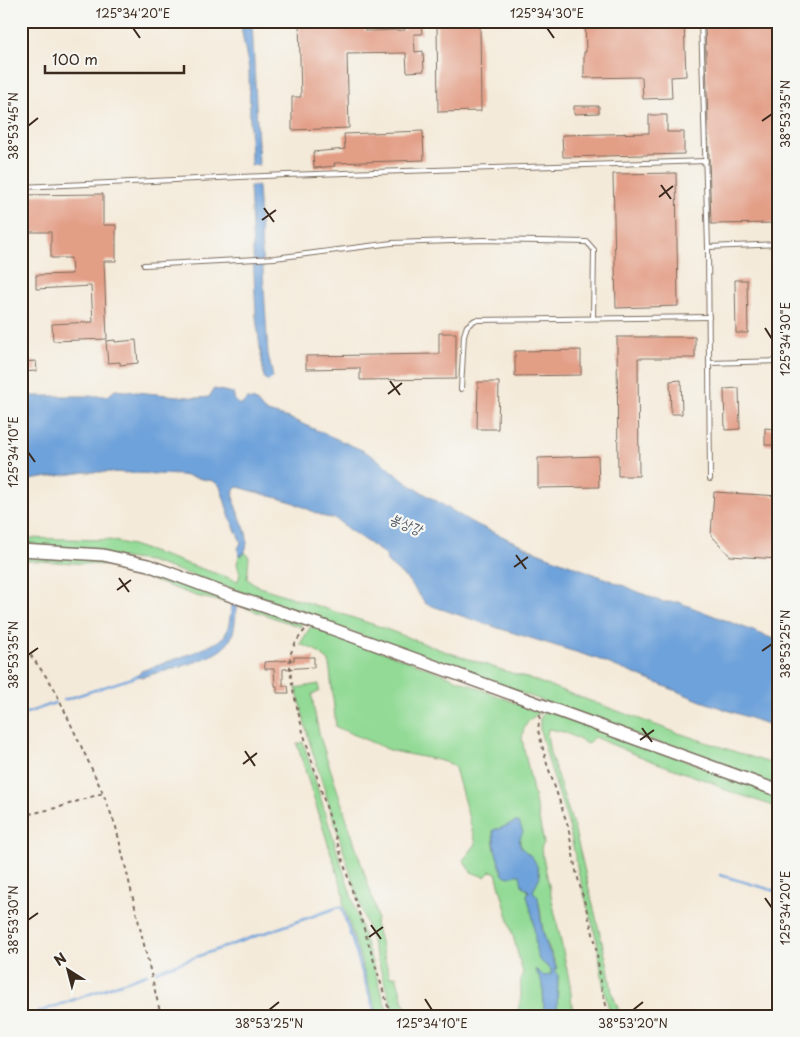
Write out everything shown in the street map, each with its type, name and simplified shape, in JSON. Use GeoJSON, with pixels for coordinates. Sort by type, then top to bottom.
{"type":"FeatureCollection","features":[{"type":"Feature","properties":{"kind":"main road"},"geometry":{"type":"LineString","coordinates":[[21,550],[83,553],[118,558],[148,566],[311,622],[779,791]]}},
{"type":"Feature","properties":{"kind":"lane"},"geometry":{"type":"LineString","coordinates":[[702,21],[708,246],[710,479]]}},
{"type":"Feature","properties":{"kind":"lane"},"geometry":{"type":"LineString","coordinates":[[21,187],[286,175],[706,162]]}},
{"type":"Feature","properties":{"kind":"lane"},"geometry":{"type":"LineString","coordinates":[[144,265],[275,258],[392,243],[483,240],[587,242],[594,250],[593,318]]}},
{"type":"Feature","properties":{"kind":"lane"},"geometry":{"type":"LineString","coordinates":[[708,246],[779,244]]}},
{"type":"Feature","properties":{"kind":"lane"},"geometry":{"type":"LineString","coordinates":[[461,389],[464,335],[467,326],[475,320],[709,317]]}},
{"type":"Feature","properties":{"kind":"lane"},"geometry":{"type":"LineString","coordinates":[[709,362],[779,360]]}},
{"type":"Feature","properties":{"kind":"path"},"geometry":{"type":"LineString","coordinates":[[311,622],[294,644],[290,656],[293,689],[303,732],[391,1016]]}},
{"type":"Feature","properties":{"kind":"path"},"geometry":{"type":"LineString","coordinates":[[21,642],[53,686],[103,793],[116,827],[161,1016]]}},
{"type":"Feature","properties":{"kind":"path"},"geometry":{"type":"LineString","coordinates":[[544,706],[538,719],[538,730],[552,780],[568,826],[576,872],[595,941],[602,990],[609,1016]]}},
{"type":"Feature","properties":{"kind":"path"},"geometry":{"type":"LineString","coordinates":[[21,816],[60,807],[103,793]]}},
{"type":"Feature","properties":{"kind":"green space"},"geometry":{"type":"Polygon","coordinates":[[[21,538],[109,540],[132,545],[238,581],[240,574],[237,564],[239,555],[243,555],[245,552],[249,557],[247,579],[260,587],[536,681],[672,731],[779,766],[779,786],[236,590],[149,561],[21,546],[21,538]]]}},
{"type":"Feature","properties":{"kind":"green space"},"geometry":{"type":"Polygon","coordinates":[[[21,553],[92,556],[131,564],[301,622],[301,627],[237,605],[196,596],[109,565],[21,560],[21,553]]]}},
{"type":"Feature","properties":{"kind":"green space"},"geometry":{"type":"Polygon","coordinates":[[[311,626],[431,669],[540,713],[527,723],[522,739],[544,843],[541,848],[570,984],[573,1016],[557,1016],[558,976],[554,970],[557,968],[544,935],[539,905],[533,891],[540,876],[529,854],[523,850],[520,844],[520,837],[501,828],[493,830],[494,845],[498,859],[507,870],[521,875],[522,885],[529,892],[527,895],[546,966],[551,969],[551,975],[544,977],[536,970],[543,985],[544,1016],[519,1016],[518,1010],[523,973],[496,873],[491,871],[485,877],[471,872],[463,860],[476,844],[455,768],[451,764],[438,760],[392,751],[336,727],[329,661],[315,650],[300,644],[311,626]]]}},
{"type":"Feature","properties":{"kind":"green space"},"geometry":{"type":"Polygon","coordinates":[[[319,684],[319,692],[312,694],[320,737],[375,906],[377,920],[375,924],[390,977],[396,976],[408,1016],[395,1016],[309,740],[296,688],[319,684]]]}},
{"type":"Feature","properties":{"kind":"green space"},"geometry":{"type":"Polygon","coordinates":[[[545,710],[779,794],[779,808],[720,788],[716,784],[649,760],[594,737],[587,744],[564,732],[548,729],[550,753],[575,831],[608,967],[612,993],[621,1016],[611,1016],[604,990],[597,941],[578,871],[569,826],[540,730],[540,719],[545,710]]]}},
{"type":"Feature","properties":{"kind":"green space"},"geometry":{"type":"Polygon","coordinates":[[[303,742],[389,1016],[378,1016],[343,903],[344,895],[297,744],[303,742]]]}},
{"type":"Feature","properties":{"kind":"water"},"geometry":{"type":"Polygon","coordinates":[[[241,21],[252,21],[259,165],[251,165],[249,69],[241,21]]]}},
{"type":"Feature","properties":{"kind":"water"},"geometry":{"type":"Polygon","coordinates":[[[250,186],[258,186],[268,354],[273,377],[269,381],[264,377],[256,317],[250,186]]]}},
{"type":"Feature","properties":{"kind":"water","name":"봉상강"},"geometry":{"type":"Polygon","coordinates":[[[214,389],[233,393],[235,401],[241,405],[247,399],[255,400],[264,411],[289,418],[362,450],[376,458],[407,483],[471,522],[537,552],[662,602],[678,602],[779,641],[779,728],[701,701],[595,658],[426,604],[408,580],[387,562],[386,555],[336,519],[325,517],[292,502],[238,487],[234,489],[236,506],[247,538],[243,555],[239,555],[238,549],[241,542],[230,518],[220,486],[213,481],[181,475],[86,472],[21,481],[21,396],[108,396],[115,390],[199,398],[209,397],[214,389]]]}},
{"type":"Feature","properties":{"kind":"water"},"geometry":{"type":"Polygon","coordinates":[[[232,604],[237,605],[232,636],[224,647],[215,654],[190,664],[142,677],[138,676],[141,671],[200,650],[220,640],[228,628],[232,604]]]}},
{"type":"Feature","properties":{"kind":"water"},"geometry":{"type":"Polygon","coordinates":[[[519,822],[523,832],[520,838],[520,845],[534,860],[540,876],[533,891],[538,897],[542,928],[557,969],[554,970],[558,975],[557,1016],[544,1016],[543,985],[535,969],[544,976],[551,975],[551,969],[539,960],[536,950],[533,918],[527,895],[529,891],[522,885],[520,875],[509,877],[503,875],[495,850],[493,830],[519,822]]]}},
{"type":"Feature","properties":{"kind":"building"},"geometry":{"type":"Polygon","coordinates":[[[299,21],[365,21],[365,31],[405,30],[405,21],[421,21],[422,34],[414,34],[415,52],[423,51],[424,71],[407,72],[406,53],[347,54],[349,128],[292,130],[292,97],[301,97],[299,21]]]}},
{"type":"Feature","properties":{"kind":"building"},"geometry":{"type":"Polygon","coordinates":[[[437,21],[480,21],[481,111],[438,112],[437,21]]]}},
{"type":"Feature","properties":{"kind":"building"},"geometry":{"type":"Polygon","coordinates":[[[585,21],[684,21],[686,76],[671,77],[672,98],[643,99],[642,77],[584,78],[584,52],[586,52],[585,21]]]}},
{"type":"Feature","properties":{"kind":"building"},"geometry":{"type":"Polygon","coordinates":[[[705,21],[779,21],[779,223],[711,224],[705,21]]]}},
{"type":"Feature","properties":{"kind":"building"},"geometry":{"type":"Polygon","coordinates":[[[574,106],[599,106],[599,113],[574,114],[574,106]]]}},
{"type":"Feature","properties":{"kind":"building"},"geometry":{"type":"Polygon","coordinates":[[[649,115],[667,115],[667,132],[684,132],[684,154],[563,157],[562,135],[649,133],[649,115]]]}},
{"type":"Feature","properties":{"kind":"building"},"geometry":{"type":"Polygon","coordinates":[[[423,131],[424,160],[334,163],[335,166],[314,168],[313,152],[345,149],[344,134],[423,131]]]}},
{"type":"Feature","properties":{"kind":"building"},"geometry":{"type":"Polygon","coordinates":[[[676,173],[678,306],[616,308],[613,174],[676,173]]]}},
{"type":"Feature","properties":{"kind":"building"},"geometry":{"type":"Polygon","coordinates":[[[103,194],[103,225],[116,225],[116,261],[104,261],[107,339],[53,341],[52,324],[93,322],[91,286],[36,289],[36,275],[72,274],[71,258],[51,258],[51,232],[21,232],[21,195],[103,194]]]}},
{"type":"Feature","properties":{"kind":"building"},"geometry":{"type":"Polygon","coordinates":[[[735,280],[747,280],[748,333],[736,333],[735,280]]]}},
{"type":"Feature","properties":{"kind":"building"},"geometry":{"type":"Polygon","coordinates":[[[439,333],[456,333],[456,379],[360,380],[360,368],[306,369],[306,356],[439,354],[439,333]]]}},
{"type":"Feature","properties":{"kind":"building"},"geometry":{"type":"Polygon","coordinates":[[[617,337],[695,337],[695,358],[638,358],[639,476],[618,476],[617,337]]]}},
{"type":"Feature","properties":{"kind":"building"},"geometry":{"type":"Polygon","coordinates":[[[115,340],[115,342],[136,340],[138,363],[120,365],[120,362],[108,363],[106,341],[115,340]]]}},
{"type":"Feature","properties":{"kind":"building"},"geometry":{"type":"Polygon","coordinates":[[[581,350],[581,375],[515,376],[515,351],[581,350]]]}},
{"type":"Feature","properties":{"kind":"building"},"geometry":{"type":"Polygon","coordinates":[[[36,361],[37,371],[21,372],[21,362],[36,361]]]}},
{"type":"Feature","properties":{"kind":"building"},"geometry":{"type":"Polygon","coordinates":[[[681,380],[682,414],[671,414],[670,381],[681,380]]]}},
{"type":"Feature","properties":{"kind":"building"},"geometry":{"type":"Polygon","coordinates":[[[478,382],[499,382],[498,429],[477,429],[478,382]]]}},
{"type":"Feature","properties":{"kind":"building"},"geometry":{"type":"Polygon","coordinates":[[[739,388],[740,429],[725,430],[724,389],[739,388]]]}},
{"type":"Feature","properties":{"kind":"building"},"geometry":{"type":"Polygon","coordinates":[[[765,428],[775,429],[774,445],[765,445],[765,428]]]}},
{"type":"Feature","properties":{"kind":"building"},"geometry":{"type":"Polygon","coordinates":[[[598,456],[599,487],[538,488],[538,458],[598,456]]]}},
{"type":"Feature","properties":{"kind":"building"},"geometry":{"type":"Polygon","coordinates":[[[714,492],[779,496],[779,559],[730,556],[711,535],[714,492]]]}},
{"type":"Feature","properties":{"kind":"building"},"geometry":{"type":"Polygon","coordinates":[[[294,657],[314,657],[314,667],[283,669],[283,686],[288,686],[289,693],[277,693],[274,669],[265,669],[264,662],[294,660],[294,657]]]}},
{"type":"Feature","properties":{"kind":"waterway"},"geometry":{"type":"LineString","coordinates":[[64,700],[138,676]]}},
{"type":"Feature","properties":{"kind":"waterway"},"geometry":{"type":"LineString","coordinates":[[21,715],[55,703]]}},
{"type":"Feature","properties":{"kind":"waterway"},"geometry":{"type":"LineString","coordinates":[[720,875],[779,892]]}},
{"type":"Feature","properties":{"kind":"waterway"},"geometry":{"type":"LineString","coordinates":[[156,971],[339,907],[342,908],[376,1016]]}},
{"type":"Feature","properties":{"kind":"waterway"},"geometry":{"type":"LineString","coordinates":[[27,1016],[147,974]]}}]}
